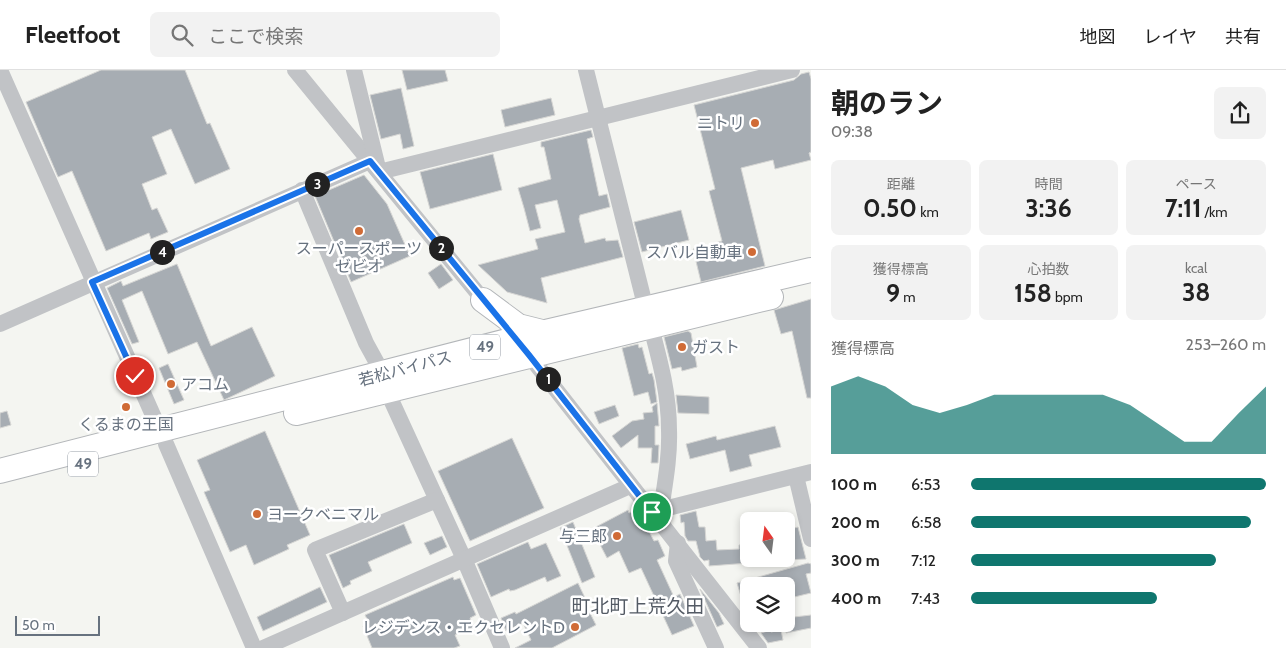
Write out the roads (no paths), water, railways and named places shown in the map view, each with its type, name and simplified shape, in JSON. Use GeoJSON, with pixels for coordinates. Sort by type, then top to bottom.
{"type":"FeatureCollection","features":[{"type":"Feature","properties":{"kind":"highway","name":"若松バイパス"},"geometry":{"type":"LineString","coordinates":[[385,383],[468,351],[522,347],[547,332],[649,318],[811,270]]}},
{"type":"Feature","properties":{"kind":"highway","name":"若松バイパス"},"geometry":{"type":"LineString","coordinates":[[0,470],[163,437],[385,383],[522,347],[649,318],[811,286]]}},
{"type":"Feature","properties":{"kind":"highway"},"geometry":{"type":"LineString","coordinates":[[483,300],[518,326],[547,332]]}},
{"type":"Feature","properties":{"kind":"highway"},"geometry":{"type":"LineString","coordinates":[[468,351],[479,344],[488,331],[483,300]]}},
{"type":"Feature","properties":{"kind":"highway","name":"若松バイパス"},"geometry":{"type":"LineString","coordinates":[[0,485],[163,437]]}},
{"type":"Feature","properties":{"kind":"street"},"geometry":{"type":"LineString","coordinates":[[0,70],[92,282],[163,437],[254,648]]}},
{"type":"Feature","properties":{"kind":"street"},"geometry":{"type":"LineString","coordinates":[[294,70],[522,347],[630,486],[657,511],[678,543],[759,648]]}},
{"type":"Feature","properties":{"kind":"street"},"geometry":{"type":"LineString","coordinates":[[586,70],[666,388],[669,430],[667,467],[657,511]]}},
{"type":"Feature","properties":{"kind":"street"},"geometry":{"type":"LineString","coordinates":[[0,324],[302,190],[375,167],[598,120],[792,70]]}},
{"type":"Feature","properties":{"kind":"street"},"geometry":{"type":"LineString","coordinates":[[359,71],[375,167]]}},
{"type":"Feature","properties":{"kind":"street"},"geometry":{"type":"LineString","coordinates":[[302,190],[366,343],[464,559],[502,648]]}},
{"type":"Feature","properties":{"kind":"street"},"geometry":{"type":"LineString","coordinates":[[657,511],[804,474],[811,539]]}},
{"type":"Feature","properties":{"kind":"street"},"geometry":{"type":"LineString","coordinates":[[263,648],[630,486]]}},
{"type":"Feature","properties":{"kind":"street"},"geometry":{"type":"LineString","coordinates":[[344,612],[316,550],[437,500]]}},
{"type":"Feature","properties":{"kind":"street"},"geometry":{"type":"LineString","coordinates":[[678,543],[676,561],[716,648]]}},
{"type":"Feature","properties":{"kind":"place","name":"ニトリ"},"geometry":{"type":"Point","coordinates":[755,123]}},
{"type":"Feature","properties":{"kind":"place","name":"スーパースポーツ ゼビオ"},"geometry":{"type":"Point","coordinates":[359,231]}},
{"type":"Feature","properties":{"kind":"place","name":"スバル自動車"},"geometry":{"type":"Point","coordinates":[752,252]}},
{"type":"Feature","properties":{"kind":"place","name":"ガスト"},"geometry":{"type":"Point","coordinates":[682,347]}},
{"type":"Feature","properties":{"kind":"place","name":"アコム"},"geometry":{"type":"Point","coordinates":[171,384]}},
{"type":"Feature","properties":{"kind":"place","name":"くるまの王国"},"geometry":{"type":"Point","coordinates":[126,407]}},
{"type":"Feature","properties":{"kind":"place","name":"ヨークベニマル"},"geometry":{"type":"Point","coordinates":[257,514]}},
{"type":"Feature","properties":{"kind":"place","name":"与三郎"},"geometry":{"type":"Point","coordinates":[617,536]}},
{"type":"Feature","properties":{"kind":"place","name":"レジデンス・エクセレントD"},"geometry":{"type":"Point","coordinates":[575,627]}},
{"type":"Feature","properties":{"kind":"district","name":"町北町上荒久田"},"geometry":{"type":"Point","coordinates":[638,606]}}]}
